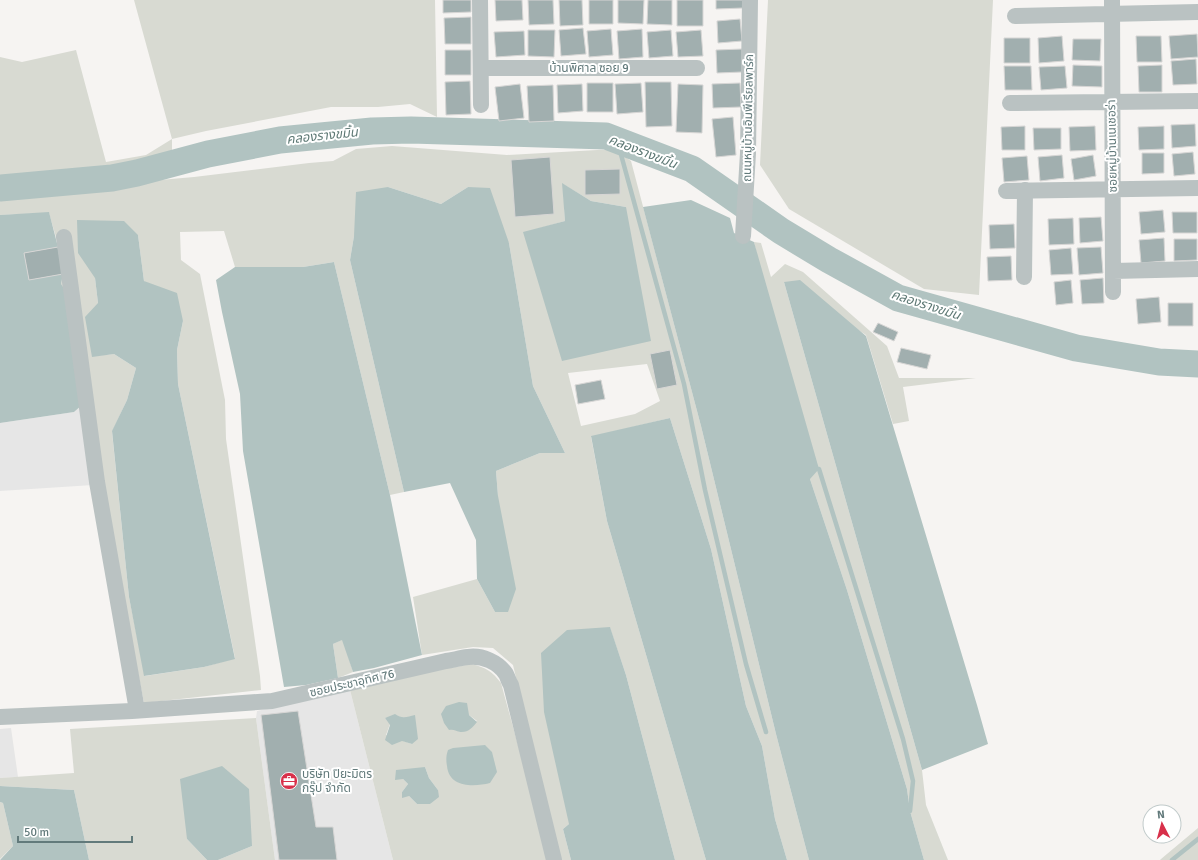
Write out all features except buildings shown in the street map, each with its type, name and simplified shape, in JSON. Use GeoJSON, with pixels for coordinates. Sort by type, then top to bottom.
{"type":"FeatureCollection","features":[{"type":"Feature","properties":{"kind":"street"},"geometry":{"type":"LineString","coordinates":[[480,0],[480,105]]}},
{"type":"Feature","properties":{"kind":"street","name":"ถนนหมู่บ้านอิมพีเรียลพาร์ค"},"geometry":{"type":"LineString","coordinates":[[743,236],[748,153],[750,0]]}},
{"type":"Feature","properties":{"kind":"street"},"geometry":{"type":"LineString","coordinates":[[1015,16],[1112,7],[1198,12]]}},
{"type":"Feature","properties":{"kind":"street","name":"ซอยหมู่บ้านเนเชอร่า"},"geometry":{"type":"LineString","coordinates":[[1112,7],[1111,102],[1113,292]]}},
{"type":"Feature","properties":{"kind":"street","name":"บ้านพิศาล ซอย 9"},"geometry":{"type":"LineString","coordinates":[[481,68],[697,68]]}},
{"type":"Feature","properties":{"kind":"street"},"geometry":{"type":"LineString","coordinates":[[1010,103],[1198,101]]}},
{"type":"Feature","properties":{"kind":"street"},"geometry":{"type":"LineString","coordinates":[[1006,191],[1198,188]]}},
{"type":"Feature","properties":{"kind":"street"},"geometry":{"type":"LineString","coordinates":[[1024,277],[1025,190]]}},
{"type":"Feature","properties":{"kind":"street"},"geometry":{"type":"LineString","coordinates":[[64,237],[97,482],[137,710]]}},
{"type":"Feature","properties":{"kind":"street"},"geometry":{"type":"LineString","coordinates":[[1113,271],[1198,270]]}},
{"type":"Feature","properties":{"kind":"street","name":"ซอยประชาอุทิศ 76"},"geometry":{"type":"LineString","coordinates":[[0,717],[272,701],[446,661],[468,657],[486,659],[506,674],[511,685],[554,860]]}},
{"type":"Feature","properties":{"kind":"shaded area"},"geometry":{"type":"Polygon","coordinates":[[[134,0],[435,0],[437,117],[410,104],[378,107],[331,107],[172,139],[134,0]]]}},
{"type":"Feature","properties":{"kind":"shaded area"},"geometry":{"type":"Polygon","coordinates":[[[768,0],[993,0],[979,295],[924,289],[789,209],[760,165],[768,0]]]}},
{"type":"Feature","properties":{"kind":"shaded area"},"geometry":{"type":"Polygon","coordinates":[[[76,50],[106,162],[146,155],[172,139],[172,151],[116,170],[0,179],[0,57],[22,62],[76,50]]]}},
{"type":"Feature","properties":{"kind":"shaded area"},"geometry":{"type":"Polygon","coordinates":[[[392,146],[507,155],[615,149],[631,161],[701,426],[776,734],[809,860],[787,860],[775,819],[762,746],[746,706],[711,549],[670,418],[591,437],[607,521],[706,860],[675,860],[626,675],[610,628],[569,824],[563,829],[571,860],[560,860],[513,665],[493,648],[473,647],[422,655],[413,597],[477,579],[495,612],[498,496],[496,471],[540,453],[565,453],[533,386],[509,243],[468,187],[441,204],[388,187],[354,236],[350,260],[404,492],[390,495],[334,262],[303,267],[235,267],[224,231],[180,232],[181,260],[200,274],[225,400],[226,439],[261,690],[144,703],[61,284],[61,257],[54,230],[49,213],[0,215],[0,194],[194,177],[333,161],[356,149],[392,146]],[[563,184],[565,221],[523,233],[626,207],[591,201],[563,184]],[[138,235],[95,278],[98,303],[92,356],[114,354],[136,368],[127,400],[112,432],[129,597],[145,676],[204,667],[235,658],[178,384],[177,350],[183,321],[144,281],[138,235]],[[647,364],[568,373],[581,426],[635,414],[660,401],[647,364]]]}},
{"type":"Feature","properties":{"kind":"shaded area"},"geometry":{"type":"Polygon","coordinates":[[[562,183],[591,201],[626,207],[651,341],[562,361],[523,232],[565,221],[562,183]]]}},
{"type":"Feature","properties":{"kind":"shaded area"},"geometry":{"type":"Polygon","coordinates":[[[388,187],[441,204],[468,187],[490,188],[509,243],[533,386],[565,453],[540,453],[496,471],[498,496],[516,589],[508,612],[495,612],[477,579],[476,540],[450,483],[404,492],[350,260],[354,236],[356,192],[388,187]]]}},
{"type":"Feature","properties":{"kind":"shaded area"},"geometry":{"type":"Polygon","coordinates":[[[691,200],[730,218],[734,233],[754,242],[819,469],[810,479],[847,590],[907,789],[910,811],[924,860],[809,860],[776,734],[701,426],[643,207],[691,200]]]}},
{"type":"Feature","properties":{"kind":"shaded area"},"geometry":{"type":"Polygon","coordinates":[[[49,212],[58,247],[24,253],[29,280],[63,274],[61,284],[67,293],[82,405],[74,412],[0,423],[0,215],[49,212]]]}},
{"type":"Feature","properties":{"kind":"shaded area"},"geometry":{"type":"Polygon","coordinates":[[[77,220],[124,221],[138,235],[144,281],[177,293],[183,321],[177,350],[178,384],[235,659],[204,667],[144,676],[129,597],[112,431],[127,400],[136,368],[114,354],[92,357],[85,317],[98,303],[95,278],[78,253],[77,220]]]}},
{"type":"Feature","properties":{"kind":"shaded area"},"geometry":{"type":"Polygon","coordinates":[[[754,242],[761,243],[771,277],[785,264],[803,272],[887,346],[899,378],[976,378],[903,387],[909,421],[893,424],[866,335],[784,282],[922,770],[926,805],[948,860],[924,860],[910,811],[907,789],[847,590],[810,479],[754,242]]]}},
{"type":"Feature","properties":{"kind":"shaded area"},"geometry":{"type":"Polygon","coordinates":[[[334,262],[390,495],[422,655],[353,672],[342,640],[333,644],[338,678],[306,685],[284,687],[243,451],[240,394],[216,280],[235,267],[303,267],[334,262]]]}},
{"type":"Feature","properties":{"kind":"shaded area"},"geometry":{"type":"Polygon","coordinates":[[[800,280],[866,336],[988,744],[922,770],[784,282],[800,280]]]}},
{"type":"Feature","properties":{"kind":"shaded area"},"geometry":{"type":"Polygon","coordinates":[[[82,405],[93,485],[0,491],[0,423],[74,412],[82,405]]]}},
{"type":"Feature","properties":{"kind":"shaded area"},"geometry":{"type":"Polygon","coordinates":[[[670,418],[711,549],[746,706],[762,746],[775,819],[787,860],[706,860],[607,521],[591,436],[670,418]]]}},
{"type":"Feature","properties":{"kind":"shaded area"},"geometry":{"type":"Polygon","coordinates":[[[610,627],[626,675],[675,860],[571,860],[563,829],[569,824],[544,712],[541,653],[567,630],[610,627]]]}},
{"type":"Feature","properties":{"kind":"shaded area"},"geometry":{"type":"Polygon","coordinates":[[[343,639],[353,672],[338,678],[333,644],[343,639]]]}},
{"type":"Feature","properties":{"kind":"shaded area"},"geometry":{"type":"Polygon","coordinates":[[[472,664],[488,670],[498,679],[501,683],[548,860],[393,860],[350,690],[392,678],[472,664]],[[469,715],[455,729],[460,732],[477,721],[469,715]],[[385,718],[390,724],[386,735],[412,744],[405,718],[385,718]],[[425,767],[403,779],[408,784],[402,792],[409,796],[417,804],[430,804],[438,790],[429,778],[425,767]]]}},
{"type":"Feature","properties":{"kind":"shaded area"},"geometry":{"type":"Polygon","coordinates":[[[350,690],[393,860],[275,860],[256,718],[257,711],[350,690]]]}},
{"type":"Feature","properties":{"kind":"shaded area"},"geometry":{"type":"Polygon","coordinates":[[[459,702],[467,703],[469,715],[477,722],[465,732],[449,730],[444,723],[441,714],[446,706],[459,702]]]}},
{"type":"Feature","properties":{"kind":"shaded area"},"geometry":{"type":"Polygon","coordinates":[[[395,714],[402,717],[415,715],[418,739],[412,744],[402,741],[392,745],[385,740],[390,725],[385,718],[395,714]]]}},
{"type":"Feature","properties":{"kind":"shaded area"},"geometry":{"type":"Polygon","coordinates":[[[256,718],[275,860],[218,860],[252,846],[187,839],[207,860],[89,860],[74,790],[0,786],[0,778],[74,773],[70,729],[256,718]]]}},
{"type":"Feature","properties":{"kind":"shaded area"},"geometry":{"type":"Polygon","coordinates":[[[11,728],[18,777],[0,778],[0,729],[11,728]]]}},
{"type":"Feature","properties":{"kind":"shaded area"},"geometry":{"type":"Polygon","coordinates":[[[485,745],[492,752],[497,772],[490,783],[470,785],[457,782],[452,778],[447,766],[446,758],[448,750],[453,748],[485,745]]]}},
{"type":"Feature","properties":{"kind":"shaded area"},"geometry":{"type":"Polygon","coordinates":[[[222,766],[249,789],[252,846],[218,860],[207,860],[187,839],[180,779],[222,766]]]}},
{"type":"Feature","properties":{"kind":"shaded area"},"geometry":{"type":"Polygon","coordinates":[[[425,767],[429,778],[438,790],[439,797],[430,804],[417,804],[409,796],[402,798],[402,792],[408,784],[403,779],[395,780],[396,770],[425,767]]]}},
{"type":"Feature","properties":{"kind":"shaded area"},"geometry":{"type":"Polygon","coordinates":[[[0,786],[74,790],[89,860],[0,860],[13,846],[3,803],[0,802],[0,786]]]}},
{"type":"Feature","properties":{"kind":"shaded area"},"geometry":{"type":"Polygon","coordinates":[[[0,802],[3,803],[13,846],[0,859],[0,802]]]}},
{"type":"Feature","properties":{"kind":"shaded area"},"geometry":{"type":"Polygon","coordinates":[[[1198,828],[1198,860],[1160,860],[1179,844],[1182,844],[1182,841],[1198,828]]]}},
{"type":"Feature","properties":{"kind":"waterway","name":"คลองรางขมิ้น"},"geometry":{"type":"LineString","coordinates":[[0,188],[112,178],[137,173],[208,154],[280,140],[372,131],[411,130],[606,136],[692,169],[781,231],[829,260],[898,298],[1076,348],[1159,362],[1198,364]]}},
{"type":"Feature","properties":{"kind":"waterway"},"geometry":{"type":"LineString","coordinates":[[617,140],[684,384],[705,490],[746,664],[766,732]]}},
{"type":"Feature","properties":{"kind":"waterway"},"geometry":{"type":"LineString","coordinates":[[819,469],[903,739],[913,781],[910,811]]}},
{"type":"Feature","properties":{"kind":"waterway"},"geometry":{"type":"LineString","coordinates":[[1172,860],[1198,839]]}},
{"type":"Feature","properties":{"kind":"place","name":"บริษัท ปิยะมิตร กรุ๊ป จำกัด"},"geometry":{"type":"Point","coordinates":[289,781]}}]}
